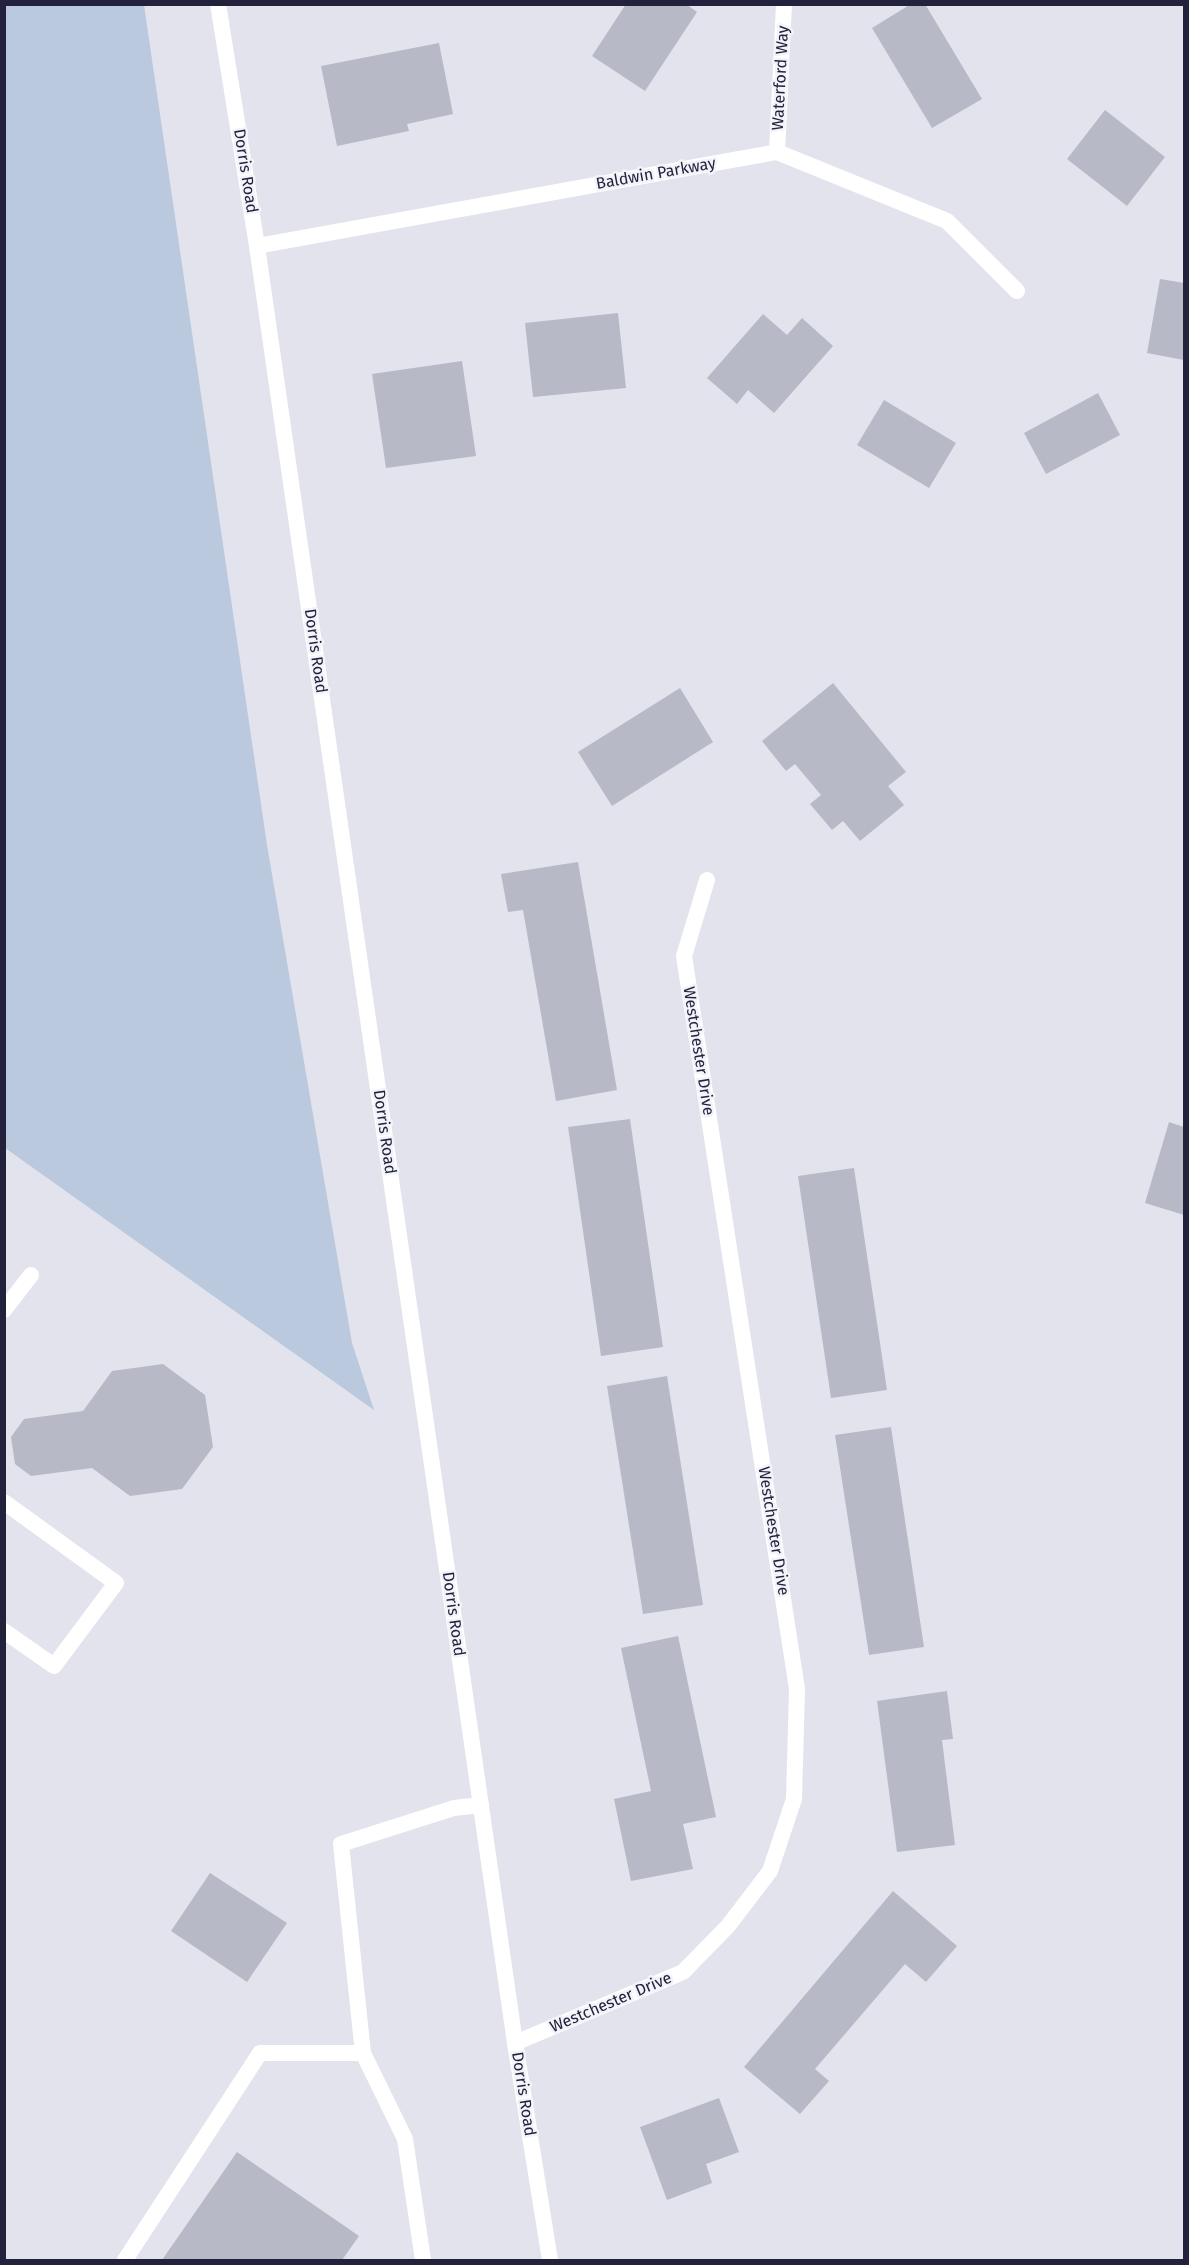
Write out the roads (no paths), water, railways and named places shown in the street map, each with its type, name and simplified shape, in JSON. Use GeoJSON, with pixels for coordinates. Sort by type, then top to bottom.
{"type":"FeatureCollection","features":[{"type":"Feature","properties":{"kind":"street","name":"Dorris Road"},"geometry":{"type":"LineString","coordinates":[[218,4],[257,246],[480,1805],[550,2260]]}},
{"type":"Feature","properties":{"kind":"street","name":"Waterford Way"},"geometry":{"type":"LineString","coordinates":[[777,152],[784,4]]}},
{"type":"Feature","properties":{"kind":"street","name":"Baldwin Parkway"},"geometry":{"type":"LineString","coordinates":[[257,246],[777,152]]}},
{"type":"Feature","properties":{"kind":"street"},"geometry":{"type":"LineString","coordinates":[[777,152],[947,221],[1017,291]]}},
{"type":"Feature","properties":{"kind":"street","name":"Westchester Drive"},"geometry":{"type":"LineString","coordinates":[[515,2043],[682,1972],[728,1926],[770,1871],[795,1799],[797,1689],[684,956],[706,880]]}},
{"type":"Feature","properties":{"kind":"street"},"geometry":{"type":"LineString","coordinates":[[4,1310],[31,1275]]}},
{"type":"Feature","properties":{"kind":"street"},"geometry":{"type":"LineString","coordinates":[[4,1502],[116,1583],[54,1666],[4,1631]]}},
{"type":"Feature","properties":{"kind":"street"},"geometry":{"type":"LineString","coordinates":[[423,2260],[405,2139],[363,2053],[341,1844],[454,1808],[480,1805]]}},
{"type":"Feature","properties":{"kind":"street"},"geometry":{"type":"LineString","coordinates":[[124,2260],[260,2053],[363,2053]]}}]}
